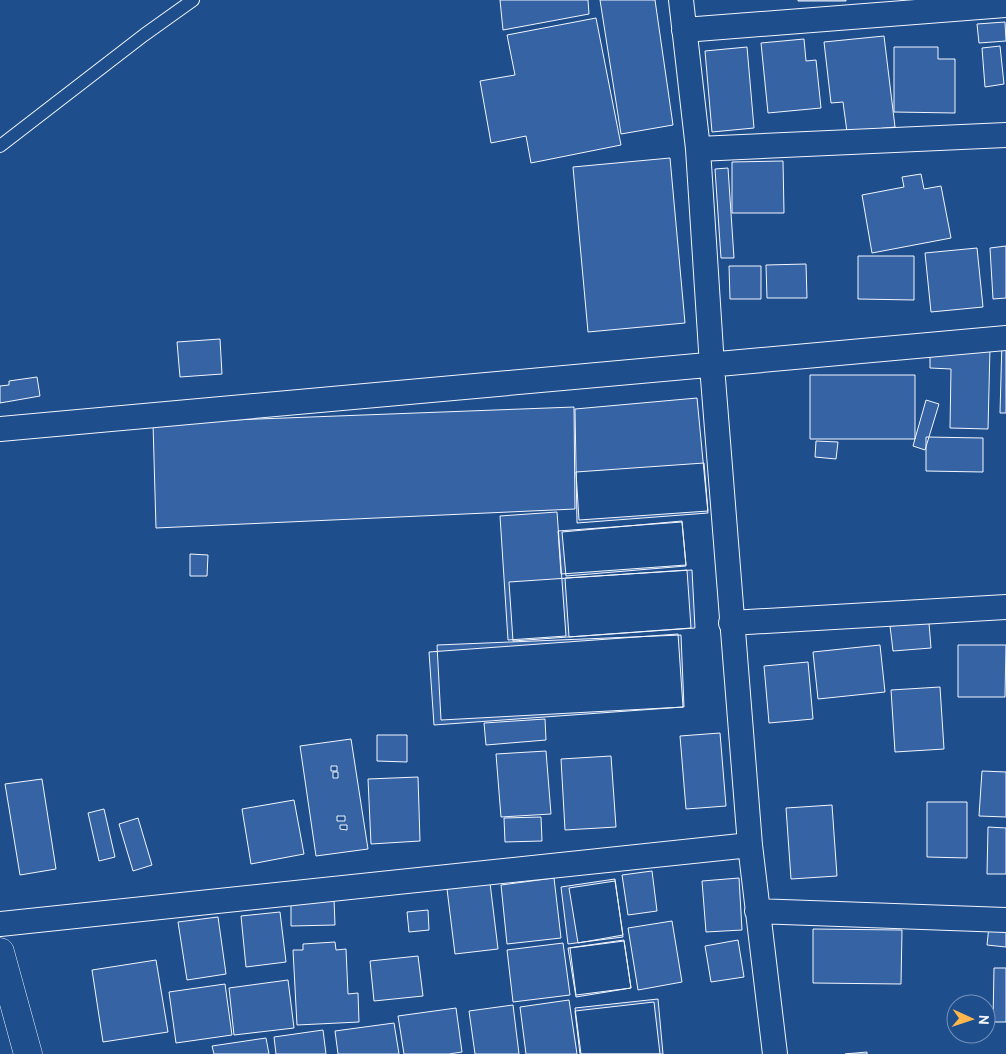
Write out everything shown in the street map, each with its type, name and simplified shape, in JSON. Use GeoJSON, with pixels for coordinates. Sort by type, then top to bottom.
{"type":"FeatureCollection","features":[{"type":"Feature","properties":{"kind":"street"},"geometry":{"type":"LineString","coordinates":[[681,0],[698,148],[731,623],[750,845],[775,1054]]}},
{"type":"Feature","properties":{"kind":"street"},"geometry":{"type":"LineString","coordinates":[[684,30],[1006,5]]}},
{"type":"Feature","properties":{"kind":"street"},"geometry":{"type":"LineString","coordinates":[[698,148],[1006,135]]}},
{"type":"Feature","properties":{"kind":"street"},"geometry":{"type":"LineString","coordinates":[[0,430],[1006,338]]}},
{"type":"Feature","properties":{"kind":"street"},"geometry":{"type":"LineString","coordinates":[[731,623],[1006,607]]}},
{"type":"Feature","properties":{"kind":"street"},"geometry":{"type":"LineString","coordinates":[[0,924],[750,845]]}},
{"type":"Feature","properties":{"kind":"street"},"geometry":{"type":"LineString","coordinates":[[757,911],[1006,920]]}},
{"type":"Feature","properties":{"kind":"street"},"geometry":{"type":"LineString","coordinates":[[0,952],[28,1054]]}},
{"type":"Feature","properties":{"kind":"lane"},"geometry":{"type":"LineString","coordinates":[[0,146],[144,35],[193,0]]}},
{"type":"Feature","properties":{"kind":"building"},"geometry":{"type":"Polygon","coordinates":[[[500,0],[588,0],[589,14],[503,30],[500,0]]]}},
{"type":"Feature","properties":{"kind":"building"},"geometry":{"type":"Polygon","coordinates":[[[600,0],[655,0],[673,125],[621,134],[600,0]]]}},
{"type":"Feature","properties":{"kind":"building"},"geometry":{"type":"Polygon","coordinates":[[[846,0],[846,1],[798,1],[846,0]]]}},
{"type":"Feature","properties":{"kind":"building"},"geometry":{"type":"Polygon","coordinates":[[[596,18],[621,145],[531,163],[526,136],[491,143],[480,81],[515,75],[507,35],[596,18]]]}},
{"type":"Feature","properties":{"kind":"building"},"geometry":{"type":"Polygon","coordinates":[[[1005,22],[1006,41],[979,43],[977,24],[1005,22]]]}},
{"type":"Feature","properties":{"kind":"building"},"geometry":{"type":"Polygon","coordinates":[[[884,36],[895,127],[847,132],[843,102],[831,103],[824,42],[884,36]]]}},
{"type":"Feature","properties":{"kind":"building"},"geometry":{"type":"Polygon","coordinates":[[[804,39],[806,61],[816,60],[821,108],[768,113],[761,43],[804,39]]]}},
{"type":"Feature","properties":{"kind":"building"},"geometry":{"type":"Polygon","coordinates":[[[1000,46],[1004,84],[985,87],[982,48],[1000,46]]]}},
{"type":"Feature","properties":{"kind":"building"},"geometry":{"type":"Polygon","coordinates":[[[747,47],[754,128],[712,132],[705,51],[747,47]]]}},
{"type":"Feature","properties":{"kind":"building"},"geometry":{"type":"Polygon","coordinates":[[[894,47],[938,47],[938,59],[955,59],[955,113],[894,112],[894,47]]]}},
{"type":"Feature","properties":{"kind":"building"},"geometry":{"type":"Polygon","coordinates":[[[670,158],[685,323],[588,332],[573,167],[670,158]]]}},
{"type":"Feature","properties":{"kind":"building"},"geometry":{"type":"Polygon","coordinates":[[[783,161],[784,213],[732,213],[732,162],[783,161]]]}},
{"type":"Feature","properties":{"kind":"building"},"geometry":{"type":"Polygon","coordinates":[[[728,168],[734,258],[721,258],[715,169],[728,168]]]}},
{"type":"Feature","properties":{"kind":"building"},"geometry":{"type":"Polygon","coordinates":[[[921,174],[924,189],[941,186],[951,238],[872,253],[862,195],[904,187],[902,177],[921,174]]]}},
{"type":"Feature","properties":{"kind":"building"},"geometry":{"type":"Polygon","coordinates":[[[1006,246],[1006,298],[993,299],[990,248],[1006,246]]]}},
{"type":"Feature","properties":{"kind":"building"},"geometry":{"type":"Polygon","coordinates":[[[977,248],[983,307],[931,312],[925,253],[977,248]]]}},
{"type":"Feature","properties":{"kind":"building"},"geometry":{"type":"Polygon","coordinates":[[[858,256],[914,256],[914,300],[858,299],[858,256]]]}},
{"type":"Feature","properties":{"kind":"building"},"geometry":{"type":"Polygon","coordinates":[[[806,264],[807,298],[767,298],[766,265],[806,264]]]}},
{"type":"Feature","properties":{"kind":"building"},"geometry":{"type":"Polygon","coordinates":[[[729,266],[761,266],[761,299],[730,299],[729,266]]]}},
{"type":"Feature","properties":{"kind":"building"},"geometry":{"type":"Polygon","coordinates":[[[220,339],[222,374],[180,377],[177,342],[220,339]]]}},
{"type":"Feature","properties":{"kind":"building"},"geometry":{"type":"Polygon","coordinates":[[[1002,340],[1006,340],[1006,413],[1000,413],[1002,340]]]}},
{"type":"Feature","properties":{"kind":"building"},"geometry":{"type":"Polygon","coordinates":[[[930,345],[990,347],[988,429],[950,428],[951,369],[930,368],[930,345]]]}},
{"type":"Feature","properties":{"kind":"building"},"geometry":{"type":"Polygon","coordinates":[[[810,375],[915,375],[915,439],[810,439],[810,375]]]}},
{"type":"Feature","properties":{"kind":"building"},"geometry":{"type":"Polygon","coordinates":[[[37,377],[40,396],[0,403],[0,386],[9,385],[9,381],[37,377]]]}},
{"type":"Feature","properties":{"kind":"building"},"geometry":{"type":"Polygon","coordinates":[[[697,398],[708,513],[577,523],[575,409],[697,398]]]}},
{"type":"Feature","properties":{"kind":"building"},"geometry":{"type":"Polygon","coordinates":[[[926,400],[939,404],[925,450],[913,446],[926,400]]]}},
{"type":"Feature","properties":{"kind":"building"},"geometry":{"type":"Polygon","coordinates":[[[574,407],[575,509],[156,528],[153,423],[574,407]]]}},
{"type":"Feature","properties":{"kind":"building"},"geometry":{"type":"Polygon","coordinates":[[[926,437],[983,438],[983,472],[926,471],[926,437]]]}},
{"type":"Feature","properties":{"kind":"building"},"geometry":{"type":"Polygon","coordinates":[[[816,441],[838,442],[836,459],[815,457],[816,441]]]}},
{"type":"Feature","properties":{"kind":"building"},"geometry":{"type":"Polygon","coordinates":[[[704,463],[708,511],[579,520],[576,472],[704,463]]]}},
{"type":"Feature","properties":{"kind":"building"},"geometry":{"type":"Polygon","coordinates":[[[557,512],[566,636],[508,640],[500,516],[557,512]]]}},
{"type":"Feature","properties":{"kind":"building"},"geometry":{"type":"Polygon","coordinates":[[[682,521],[686,566],[566,576],[562,532],[682,521]]]}},
{"type":"Feature","properties":{"kind":"building"},"geometry":{"type":"Polygon","coordinates":[[[682,522],[686,565],[561,574],[558,531],[682,522]]]}},
{"type":"Feature","properties":{"kind":"building"},"geometry":{"type":"Polygon","coordinates":[[[190,554],[208,555],[207,576],[190,576],[190,554]]]}},
{"type":"Feature","properties":{"kind":"building"},"geometry":{"type":"Polygon","coordinates":[[[687,570],[691,628],[513,641],[509,582],[687,570]]]}},
{"type":"Feature","properties":{"kind":"building"},"geometry":{"type":"Polygon","coordinates":[[[692,570],[695,628],[569,637],[565,578],[692,570]]]}},
{"type":"Feature","properties":{"kind":"building"},"geometry":{"type":"Polygon","coordinates":[[[929,623],[931,648],[893,651],[890,626],[929,623]]]}},
{"type":"Feature","properties":{"kind":"building"},"geometry":{"type":"Polygon","coordinates":[[[678,634],[683,707],[434,725],[429,652],[678,634]]]}},
{"type":"Feature","properties":{"kind":"building"},"geometry":{"type":"Polygon","coordinates":[[[681,635],[684,707],[441,720],[437,645],[681,635]]]}},
{"type":"Feature","properties":{"kind":"building"},"geometry":{"type":"Polygon","coordinates":[[[880,645],[885,692],[818,699],[813,652],[880,645]]]}},
{"type":"Feature","properties":{"kind":"building"},"geometry":{"type":"Polygon","coordinates":[[[958,645],[1006,645],[1005,697],[958,697],[958,645]]]}},
{"type":"Feature","properties":{"kind":"building"},"geometry":{"type":"Polygon","coordinates":[[[808,662],[813,719],[769,723],[764,666],[808,662]]]}},
{"type":"Feature","properties":{"kind":"building"},"geometry":{"type":"Polygon","coordinates":[[[940,687],[944,749],[895,752],[891,690],[940,687]]]}},
{"type":"Feature","properties":{"kind":"building"},"geometry":{"type":"Polygon","coordinates":[[[545,719],[546,740],[486,745],[484,723],[545,719]]]}},
{"type":"Feature","properties":{"kind":"building"},"geometry":{"type":"Polygon","coordinates":[[[720,733],[726,806],[686,809],[680,736],[720,733]]]}},
{"type":"Feature","properties":{"kind":"building"},"geometry":{"type":"Polygon","coordinates":[[[377,735],[407,735],[407,762],[377,761],[377,735]]]}},
{"type":"Feature","properties":{"kind":"building"},"geometry":{"type":"Polygon","coordinates":[[[351,739],[368,849],[316,856],[300,746],[351,739]],[[331,766],[331,771],[337,771],[337,766],[331,766]],[[333,772],[333,778],[338,778],[338,772],[333,772]],[[337,816],[337,821],[345,821],[345,816],[337,816]],[[340,825],[340,829],[347,830],[347,825],[340,825]]]}},
{"type":"Feature","properties":{"kind":"building"},"geometry":{"type":"Polygon","coordinates":[[[546,751],[551,814],[501,817],[496,754],[546,751]]]}},
{"type":"Feature","properties":{"kind":"building"},"geometry":{"type":"Polygon","coordinates":[[[611,756],[616,827],[565,830],[561,759],[611,756]]]}},
{"type":"Feature","properties":{"kind":"building"},"geometry":{"type":"Polygon","coordinates":[[[982,771],[1006,772],[1006,817],[979,816],[982,771]]]}},
{"type":"Feature","properties":{"kind":"building"},"geometry":{"type":"Polygon","coordinates":[[[418,777],[420,841],[371,844],[368,779],[418,777]]]}},
{"type":"Feature","properties":{"kind":"building"},"geometry":{"type":"Polygon","coordinates":[[[42,779],[56,869],[20,875],[5,784],[42,779]]]}},
{"type":"Feature","properties":{"kind":"building"},"geometry":{"type":"Polygon","coordinates":[[[294,800],[304,854],[251,864],[242,809],[294,800]]]}},
{"type":"Feature","properties":{"kind":"building"},"geometry":{"type":"Polygon","coordinates":[[[927,802],[967,802],[967,858],[927,857],[927,802]]]}},
{"type":"Feature","properties":{"kind":"building"},"geometry":{"type":"Polygon","coordinates":[[[832,805],[837,876],[791,879],[786,808],[832,805]]]}},
{"type":"Feature","properties":{"kind":"building"},"geometry":{"type":"Polygon","coordinates":[[[104,809],[115,857],[99,861],[88,813],[104,809]]]}},
{"type":"Feature","properties":{"kind":"building"},"geometry":{"type":"Polygon","coordinates":[[[541,817],[542,841],[505,842],[504,818],[541,817]]]}},
{"type":"Feature","properties":{"kind":"building"},"geometry":{"type":"Polygon","coordinates":[[[138,818],[152,865],[133,871],[119,824],[138,818]]]}},
{"type":"Feature","properties":{"kind":"building"},"geometry":{"type":"Polygon","coordinates":[[[988,827],[1006,828],[1006,874],[987,874],[988,827]]]}},
{"type":"Feature","properties":{"kind":"building"},"geometry":{"type":"Polygon","coordinates":[[[652,871],[657,911],[628,915],[622,875],[652,871]]]}},
{"type":"Feature","properties":{"kind":"building"},"geometry":{"type":"Polygon","coordinates":[[[554,878],[561,938],[507,944],[501,885],[554,878]]]}},
{"type":"Feature","properties":{"kind":"building"},"geometry":{"type":"Polygon","coordinates":[[[739,878],[742,930],[706,932],[702,881],[739,878]]]}},
{"type":"Feature","properties":{"kind":"building"},"geometry":{"type":"Polygon","coordinates":[[[615,879],[623,937],[568,944],[561,887],[615,879]]]}},
{"type":"Feature","properties":{"kind":"building"},"geometry":{"type":"Polygon","coordinates":[[[615,881],[623,935],[578,943],[569,888],[615,881]]]}},
{"type":"Feature","properties":{"kind":"building"},"geometry":{"type":"Polygon","coordinates":[[[490,883],[498,949],[455,954],[447,889],[490,883]]]}},
{"type":"Feature","properties":{"kind":"building"},"geometry":{"type":"Polygon","coordinates":[[[334,899],[335,925],[291,926],[291,900],[334,899]]]}},
{"type":"Feature","properties":{"kind":"building"},"geometry":{"type":"Polygon","coordinates":[[[428,910],[429,930],[409,932],[407,912],[428,910]]]}},
{"type":"Feature","properties":{"kind":"building"},"geometry":{"type":"Polygon","coordinates":[[[280,912],[286,962],[246,967],[241,916],[280,912]]]}},
{"type":"Feature","properties":{"kind":"building"},"geometry":{"type":"Polygon","coordinates":[[[218,917],[226,974],[187,980],[178,922],[218,917]]]}},
{"type":"Feature","properties":{"kind":"building"},"geometry":{"type":"Polygon","coordinates":[[[672,921],[682,982],[638,990],[628,928],[672,921]]]}},
{"type":"Feature","properties":{"kind":"building"},"geometry":{"type":"Polygon","coordinates":[[[989,926],[1006,927],[1006,947],[987,945],[989,926]]]}},
{"type":"Feature","properties":{"kind":"building"},"geometry":{"type":"Polygon","coordinates":[[[813,929],[902,930],[901,984],[813,983],[813,929]]]}},
{"type":"Feature","properties":{"kind":"building"},"geometry":{"type":"Polygon","coordinates":[[[624,940],[631,988],[576,997],[568,948],[624,940]]]}},
{"type":"Feature","properties":{"kind":"building"},"geometry":{"type":"Polygon","coordinates":[[[738,940],[744,977],[711,982],[705,946],[738,940]]]}},
{"type":"Feature","properties":{"kind":"building"},"geometry":{"type":"Polygon","coordinates":[[[624,941],[631,988],[576,995],[570,948],[624,941]]]}},
{"type":"Feature","properties":{"kind":"building"},"geometry":{"type":"Polygon","coordinates":[[[335,942],[336,950],[346,949],[348,994],[358,993],[359,1022],[297,1025],[293,950],[303,950],[303,944],[335,942]]]}},
{"type":"Feature","properties":{"kind":"building"},"geometry":{"type":"Polygon","coordinates":[[[563,943],[570,995],[513,1002],[507,950],[563,943]]]}},
{"type":"Feature","properties":{"kind":"building"},"geometry":{"type":"Polygon","coordinates":[[[418,956],[423,996],[374,1001],[370,961],[418,956]]]}},
{"type":"Feature","properties":{"kind":"building"},"geometry":{"type":"Polygon","coordinates":[[[156,960],[168,1032],[103,1042],[92,970],[156,960]]]}},
{"type":"Feature","properties":{"kind":"building"},"geometry":{"type":"Polygon","coordinates":[[[994,968],[1006,968],[1006,1022],[996,1022],[996,994],[994,994],[994,968]]]}},
{"type":"Feature","properties":{"kind":"building"},"geometry":{"type":"Polygon","coordinates":[[[288,980],[294,1028],[234,1035],[229,988],[288,980]]]}},
{"type":"Feature","properties":{"kind":"building"},"geometry":{"type":"Polygon","coordinates":[[[225,984],[232,1035],[176,1043],[169,992],[225,984]]]}},
{"type":"Feature","properties":{"kind":"building"},"geometry":{"type":"Polygon","coordinates":[[[658,999],[663,1054],[581,1054],[575,1008],[658,999]]]}},
{"type":"Feature","properties":{"kind":"building"},"geometry":{"type":"Polygon","coordinates":[[[569,1000],[577,1054],[526,1054],[520,1007],[569,1000]]]}},
{"type":"Feature","properties":{"kind":"building"},"geometry":{"type":"Polygon","coordinates":[[[654,1002],[660,1054],[580,1054],[575,1011],[654,1002]]]}},
{"type":"Feature","properties":{"kind":"building"},"geometry":{"type":"Polygon","coordinates":[[[513,1005],[519,1054],[475,1054],[469,1011],[513,1005]]]}},
{"type":"Feature","properties":{"kind":"building"},"geometry":{"type":"Polygon","coordinates":[[[456,1008],[462,1052],[449,1054],[404,1054],[398,1016],[456,1008]]]}},
{"type":"Feature","properties":{"kind":"building"},"geometry":{"type":"Polygon","coordinates":[[[394,1023],[399,1054],[338,1054],[335,1031],[394,1023]]]}},
{"type":"Feature","properties":{"kind":"building"},"geometry":{"type":"Polygon","coordinates":[[[323,1030],[326,1054],[276,1054],[274,1037],[323,1030]]]}},
{"type":"Feature","properties":{"kind":"building"},"geometry":{"type":"Polygon","coordinates":[[[266,1038],[269,1054],[214,1054],[212,1046],[266,1038]]]}},
{"type":"Feature","properties":{"kind":"building"},"geometry":{"type":"Polygon","coordinates":[[[867,1052],[867,1054],[845,1054],[867,1052]]]}}]}
